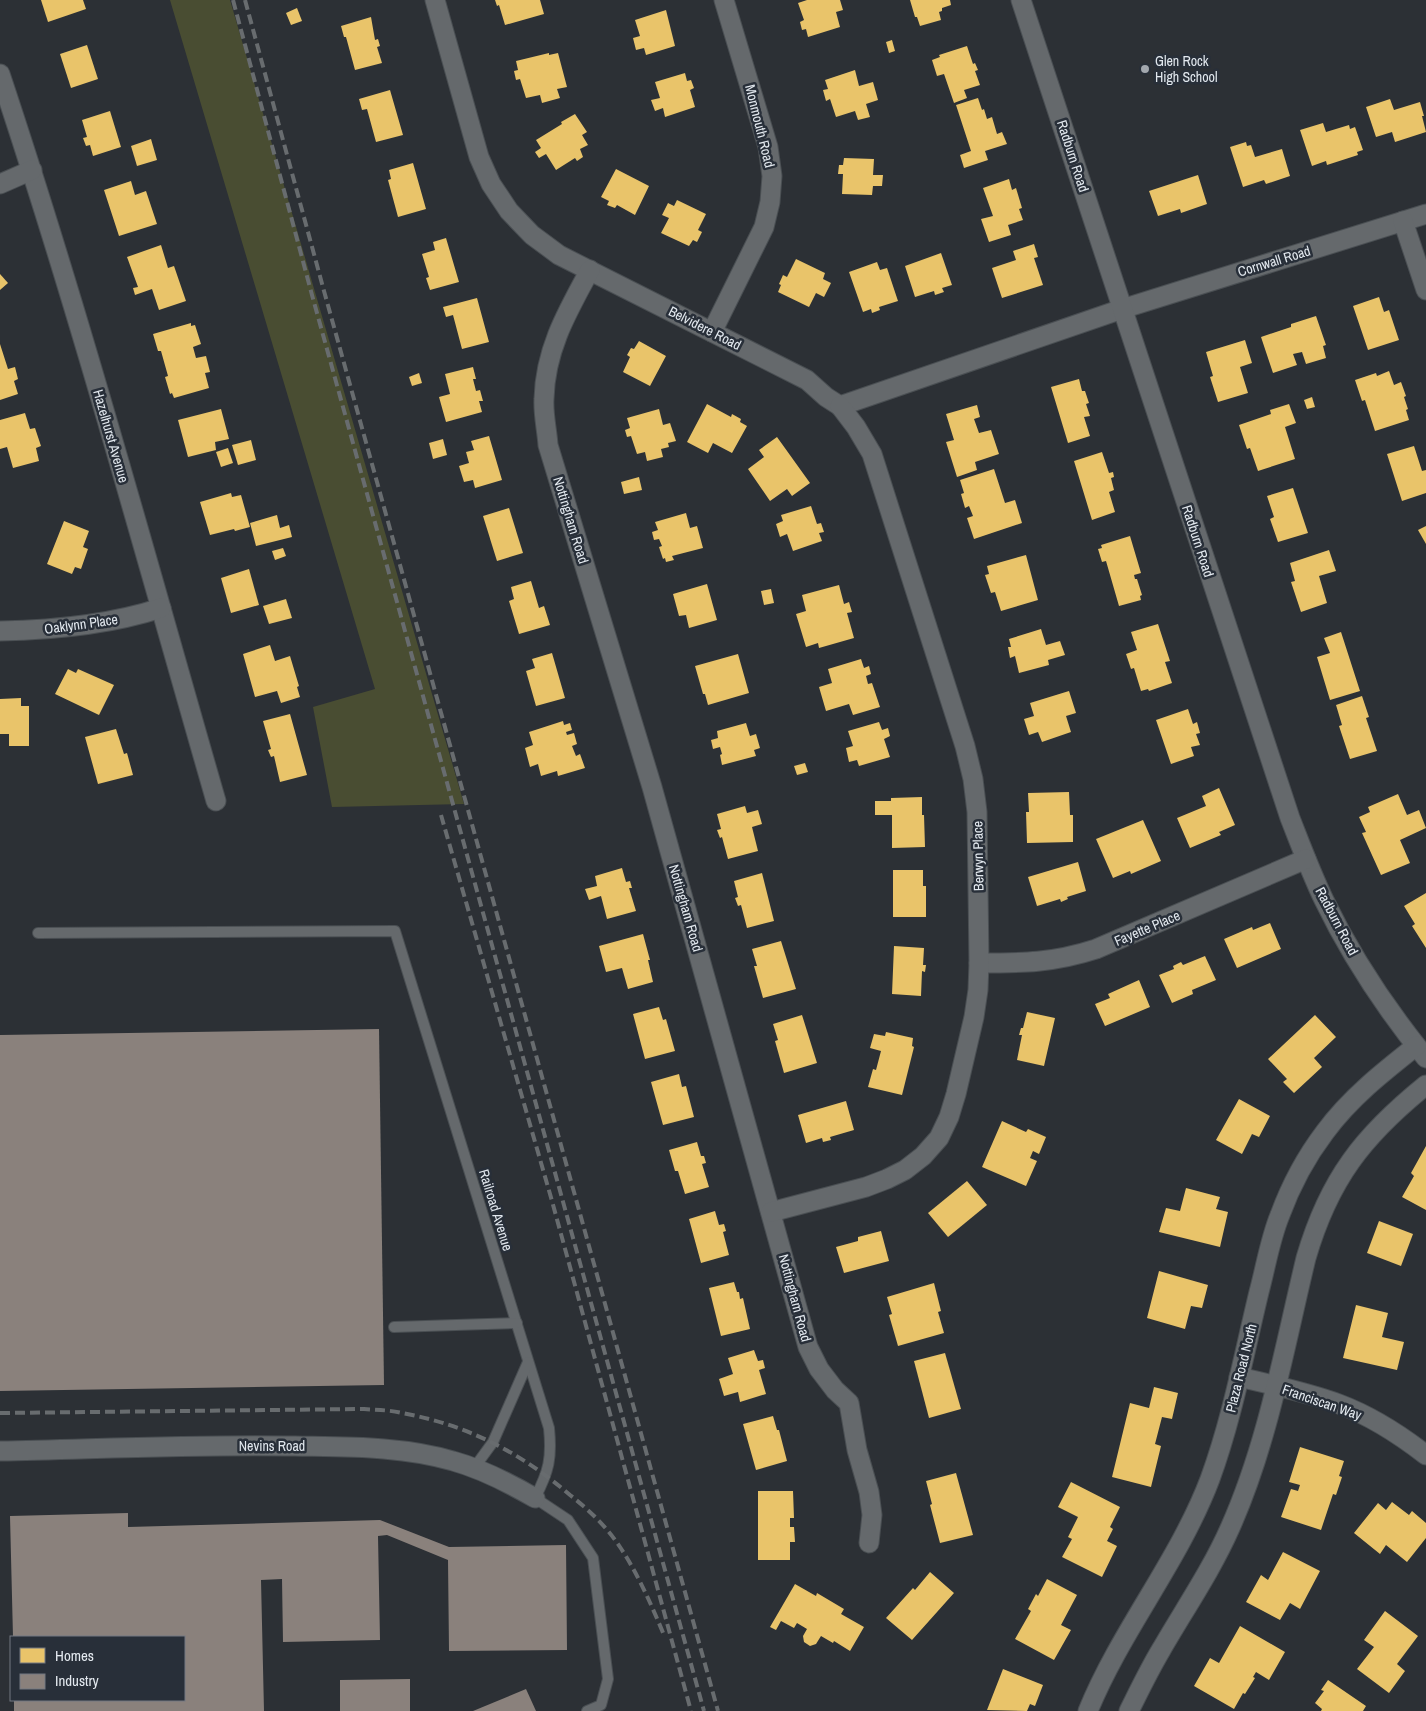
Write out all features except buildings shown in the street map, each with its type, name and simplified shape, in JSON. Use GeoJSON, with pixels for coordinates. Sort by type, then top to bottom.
{"type":"FeatureCollection","features":[{"type":"Feature","properties":{"kind":"street","name":"Belvidere Road"},"geometry":{"type":"LineString","coordinates":[[435,0],[479,157],[491,184],[509,211],[532,235],[559,254],[807,380],[826,397],[840,406]]}},
{"type":"Feature","properties":{"kind":"street","name":"Monmouth Road"},"geometry":{"type":"LineString","coordinates":[[712,332],[764,227],[770,202],[772,176],[768,147],[724,0]]}},
{"type":"Feature","properties":{"kind":"street","name":"Radburn Road"},"geometry":{"type":"LineString","coordinates":[[1020,0],[1275,776],[1306,859],[1343,937],[1391,1012],[1421,1052]]}},
{"type":"Feature","properties":{"kind":"street","name":"Hazelhurst Avenue"},"geometry":{"type":"LineString","coordinates":[[0,74],[69,290],[216,800]]}},
{"type":"Feature","properties":{"kind":"street"},"geometry":{"type":"LineString","coordinates":[[0,184],[32,170]]}},
{"type":"Feature","properties":{"kind":"street","name":"Cornwall Road"},"geometry":{"type":"LineString","coordinates":[[1122,309],[1426,214]]}},
{"type":"Feature","properties":{"kind":"street"},"geometry":{"type":"LineString","coordinates":[[1403,221],[1426,290]]}},
{"type":"Feature","properties":{"kind":"street","name":"Nottingham Road"},"geometry":{"type":"LineString","coordinates":[[590,270],[565,315],[547,366],[544,400],[548,446],[652,787],[808,1347],[819,1369],[834,1390],[849,1403],[857,1450],[869,1492],[872,1516],[869,1543]]}},
{"type":"Feature","properties":{"kind":"street"},"geometry":{"type":"LineString","coordinates":[[840,406],[1122,309]]}},
{"type":"Feature","properties":{"kind":"street","name":"Berwyn Place"},"geometry":{"type":"LineString","coordinates":[[771,1212],[866,1187],[905,1170],[923,1156],[938,1138],[949,1117],[974,1017],[978,990],[977,812],[973,779],[965,746],[872,454],[856,427],[840,406]]}},
{"type":"Feature","properties":{"kind":"street","name":"Oaklynn Place"},"geometry":{"type":"LineString","coordinates":[[0,631],[43,630],[96,624],[161,608]]}},
{"type":"Feature","properties":{"kind":"street","name":"Fayette Place"},"geometry":{"type":"LineString","coordinates":[[979,963],[1035,963],[1096,950],[1306,859]]}},
{"type":"Feature","properties":{"kind":"street","name":"Plaza Road North"},"geometry":{"type":"LineString","coordinates":[[1088,1711],[1110,1664],[1195,1515],[1210,1479],[1239,1377],[1274,1232],[1292,1186],[1308,1157],[1326,1131],[1352,1101],[1379,1075],[1421,1052]]}},
{"type":"Feature","properties":{"kind":"street"},"geometry":{"type":"LineString","coordinates":[[1129,1711],[1160,1652],[1196,1593],[1229,1530],[1245,1492],[1257,1456],[1306,1258],[1326,1202],[1355,1154],[1379,1127],[1426,1085]]}},
{"type":"Feature","properties":{"kind":"street","name":"Franciscan Way"},"geometry":{"type":"LineString","coordinates":[[1239,1377],[1309,1394],[1333,1402],[1396,1432],[1426,1455]]}},
{"type":"Feature","properties":{"kind":"street","name":"Nevins Road"},"geometry":{"type":"LineString","coordinates":[[0,1451],[258,1445],[321,1446],[417,1453],[452,1460],[474,1468],[515,1486],[535,1498]]}},
{"type":"Feature","properties":{"kind":"lane","name":"Railroad Avenue"},"geometry":{"type":"LineString","coordinates":[[38,933],[395,930],[549,1428],[550,1460],[547,1475],[535,1498]]}},
{"type":"Feature","properties":{"kind":"lane"},"geometry":{"type":"LineString","coordinates":[[394,1327],[517,1324]]}},
{"type":"Feature","properties":{"kind":"lane"},"geometry":{"type":"LineString","coordinates":[[474,1468],[493,1442],[528,1362]]}},
{"type":"Feature","properties":{"kind":"lane"},"geometry":{"type":"LineString","coordinates":[[535,1498],[568,1520],[593,1558],[608,1679],[601,1705],[587,1711]]}},
{"type":"Feature","properties":{"kind":"green space"},"geometry":{"type":"Polygon","coordinates":[[[170,0],[230,0],[464,804],[332,807],[313,707],[375,689],[170,0]]]}},
{"type":"Feature","properties":{"kind":"railway"},"geometry":{"type":"LineString","coordinates":[[233,0],[312,295],[704,1711]]}},
{"type":"Feature","properties":{"kind":"railway"},"geometry":{"type":"LineString","coordinates":[[245,0],[718,1711]]}},
{"type":"Feature","properties":{"kind":"railway"},"geometry":{"type":"LineString","coordinates":[[441,815],[552,1201],[691,1711]]}},
{"type":"Feature","properties":{"kind":"railway"},"geometry":{"type":"LineString","coordinates":[[0,1413],[364,1409],[397,1412],[449,1425],[492,1442],[512,1453],[551,1480],[597,1519],[615,1539],[627,1557],[664,1635]]}},
{"type":"Feature","properties":{"kind":"place","name":"Glen Rock High School"},"geometry":{"type":"Point","coordinates":[1145,69]}}]}
